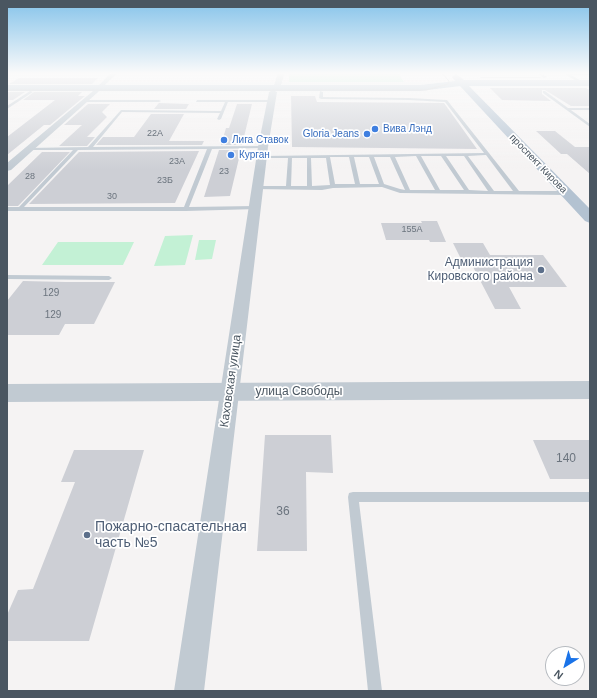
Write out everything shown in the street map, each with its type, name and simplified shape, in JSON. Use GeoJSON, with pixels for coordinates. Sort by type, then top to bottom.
{"type":"FeatureCollection","features":[{"type":"Feature","properties":{"kind":"main road","name":"проспект Кирова"},"geometry":{"type":"LineString","coordinates":[[483,106],[590,218]]}},
{"type":"Feature","properties":{"kind":"street"},"geometry":{"type":"LineString","coordinates":[[9,165],[79,106]]}},
{"type":"Feature","properties":{"kind":"street","name":"Каховская улица"},"geometry":{"type":"LineString","coordinates":[[189,691],[228,392],[271,106]]}},
{"type":"Feature","properties":{"kind":"street","name":"улица Свободы"},"geometry":{"type":"LineString","coordinates":[[7,393],[590,390]]}},
{"type":"Feature","properties":{"kind":"lane"},"geometry":{"type":"LineString","coordinates":[[89,149],[126,106]]}},
{"type":"Feature","properties":{"kind":"lane"},"geometry":{"type":"LineString","coordinates":[[219,119],[225,106]]}},
{"type":"Feature","properties":{"kind":"lane"},"geometry":{"type":"LineString","coordinates":[[450,106],[518,192]]}},
{"type":"Feature","properties":{"kind":"lane"},"geometry":{"type":"LineString","coordinates":[[563,106],[590,126]]}},
{"type":"Feature","properties":{"kind":"lane"},"geometry":{"type":"LineString","coordinates":[[568,109],[590,109]]}},
{"type":"Feature","properties":{"kind":"lane"},"geometry":{"type":"LineString","coordinates":[[121,111],[222,112]]}},
{"type":"Feature","properties":{"kind":"lane"},"geometry":{"type":"LineString","coordinates":[[29,149],[206,146],[290,156],[487,154]]}},
{"type":"Feature","properties":{"kind":"lane"},"geometry":{"type":"LineString","coordinates":[[186,209],[206,146]]}},
{"type":"Feature","properties":{"kind":"lane"},"geometry":{"type":"LineString","coordinates":[[20,209],[76,149]]}},
{"type":"Feature","properties":{"kind":"lane"},"geometry":{"type":"LineString","coordinates":[[442,154],[468,192]]}},
{"type":"Feature","properties":{"kind":"lane"},"geometry":{"type":"LineString","coordinates":[[465,154],[492,192]]}},
{"type":"Feature","properties":{"kind":"lane"},"geometry":{"type":"LineString","coordinates":[[371,155],[382,185]]}},
{"type":"Feature","properties":{"kind":"lane"},"geometry":{"type":"LineString","coordinates":[[392,155],[408,191]]}},
{"type":"Feature","properties":{"kind":"lane"},"geometry":{"type":"LineString","coordinates":[[418,155],[439,192]]}},
{"type":"Feature","properties":{"kind":"lane"},"geometry":{"type":"LineString","coordinates":[[288,188],[290,156]]}},
{"type":"Feature","properties":{"kind":"lane"},"geometry":{"type":"LineString","coordinates":[[309,156],[310,188]]}},
{"type":"Feature","properties":{"kind":"lane"},"geometry":{"type":"LineString","coordinates":[[328,156],[333,186]]}},
{"type":"Feature","properties":{"kind":"lane"},"geometry":{"type":"LineString","coordinates":[[351,156],[358,185]]}},
{"type":"Feature","properties":{"kind":"lane"},"geometry":{"type":"LineString","coordinates":[[258,188],[322,188],[333,186],[382,185],[400,191],[566,193]]}},
{"type":"Feature","properties":{"kind":"lane"},"geometry":{"type":"LineString","coordinates":[[7,209],[255,208]]}},
{"type":"Feature","properties":{"kind":"lane"},"geometry":{"type":"LineString","coordinates":[[7,277],[109,278]]}},
{"type":"Feature","properties":{"kind":"lane"},"geometry":{"type":"LineString","coordinates":[[375,691],[353,497],[590,497]]}},
{"type":"Feature","properties":{"kind":"green space"},"geometry":{"type":"Polygon","coordinates":[[[193,235],[185,265],[154,266],[165,236],[193,235]]]}},
{"type":"Feature","properties":{"kind":"green space"},"geometry":{"type":"Polygon","coordinates":[[[199,240],[216,240],[212,259],[195,260],[199,240]]]}},
{"type":"Feature","properties":{"kind":"green space"},"geometry":{"type":"Polygon","coordinates":[[[58,242],[134,242],[123,265],[42,265],[58,242]]]}},
{"type":"Feature","properties":{"kind":"building"},"geometry":{"type":"Polygon","coordinates":[[[48,106],[73,106],[50,125],[44,125],[7,155],[7,137],[48,106]]]}},
{"type":"Feature","properties":{"kind":"building"},"geometry":{"type":"Polygon","coordinates":[[[86,106],[108,106],[102,112],[107,117],[87,137],[95,137],[87,146],[59,146],[82,125],[64,125],[86,106]]]}},
{"type":"Feature","properties":{"kind":"building"},"geometry":{"type":"Polygon","coordinates":[[[157,106],[188,106],[186,109],[154,109],[157,106]]]}},
{"type":"Feature","properties":{"kind":"building"},"geometry":{"type":"Polygon","coordinates":[[[236,106],[252,106],[242,145],[221,145],[226,128],[229,128],[236,106]]]}},
{"type":"Feature","properties":{"kind":"building","name":"Вива Лэнд"},"geometry":{"type":"Polygon","coordinates":[[[291,106],[446,106],[477,149],[292,147],[291,106]]]}},
{"type":"Feature","properties":{"kind":"building"},"geometry":{"type":"Polygon","coordinates":[[[151,114],[184,114],[169,141],[204,141],[202,145],[96,145],[103,137],[134,137],[151,114]]]}},
{"type":"Feature","properties":{"kind":"building"},"geometry":{"type":"Polygon","coordinates":[[[536,131],[555,131],[575,147],[590,147],[590,174],[567,154],[561,154],[536,131]]]}},
{"type":"Feature","properties":{"kind":"building"},"geometry":{"type":"Polygon","coordinates":[[[219,150],[241,150],[230,196],[204,197],[219,150]]]}},
{"type":"Feature","properties":{"kind":"building"},"geometry":{"type":"Polygon","coordinates":[[[199,151],[175,203],[29,204],[79,152],[199,151]]]}},
{"type":"Feature","properties":{"kind":"building"},"geometry":{"type":"Polygon","coordinates":[[[42,152],[70,152],[18,206],[7,206],[7,186],[42,152]]]}},
{"type":"Feature","properties":{"kind":"building"},"geometry":{"type":"Polygon","coordinates":[[[421,221],[437,221],[446,242],[430,242],[429,240],[386,240],[381,223],[422,223],[421,221]]]}},
{"type":"Feature","properties":{"kind":"building"},"geometry":{"type":"Polygon","coordinates":[[[453,243],[483,243],[490,255],[543,255],[567,287],[509,287],[521,309],[495,309],[471,263],[463,263],[453,243]]]}},
{"type":"Feature","properties":{"kind":"building"},"geometry":{"type":"Polygon","coordinates":[[[23,281],[115,282],[94,324],[65,324],[59,335],[7,335],[7,301],[23,281]]]}},
{"type":"Feature","properties":{"kind":"building"},"geometry":{"type":"Polygon","coordinates":[[[265,435],[331,435],[333,473],[306,472],[307,551],[257,551],[265,435]]]}},
{"type":"Feature","properties":{"kind":"building"},"geometry":{"type":"Polygon","coordinates":[[[533,440],[590,440],[590,479],[550,479],[533,440]]]}},
{"type":"Feature","properties":{"kind":"building","name":"Пожарно-спасательная часть №5"},"geometry":{"type":"Polygon","coordinates":[[[74,450],[144,450],[89,641],[7,641],[7,615],[18,590],[33,589],[75,482],[61,482],[74,450]]]}},
{"type":"Feature","properties":{"kind":"place","name":"Вива Лэнд"},"geometry":{"type":"Point","coordinates":[375,129]}},
{"type":"Feature","properties":{"kind":"place","name":"Gloria Jeans"},"geometry":{"type":"Point","coordinates":[367,134]}},
{"type":"Feature","properties":{"kind":"place","name":"Лига Ставок"},"geometry":{"type":"Point","coordinates":[224,140]}},
{"type":"Feature","properties":{"kind":"place","name":"Курган"},"geometry":{"type":"Point","coordinates":[231,155]}},
{"type":"Feature","properties":{"kind":"place","name":"Администрация Кировского района"},"geometry":{"type":"Point","coordinates":[541,270]}},
{"type":"Feature","properties":{"kind":"place","name":"Пожарно-спасательная часть №5"},"geometry":{"type":"Point","coordinates":[87,535]}}]}
